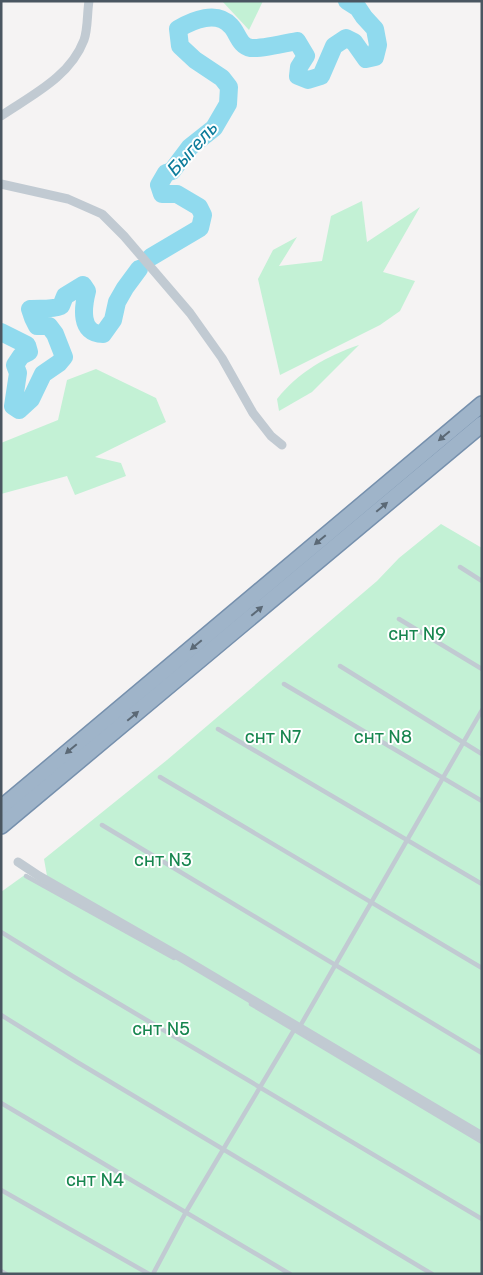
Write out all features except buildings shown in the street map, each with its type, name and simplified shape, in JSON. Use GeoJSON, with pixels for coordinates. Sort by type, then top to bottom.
{"type":"FeatureCollection","features":[{"type":"Feature","properties":{"kind":"highway"},"geometry":{"type":"LineString","coordinates":[[1,808],[482,404]]}},
{"type":"Feature","properties":{"kind":"highway"},"geometry":{"type":"LineString","coordinates":[[1,826],[482,424]]}},
{"type":"Feature","properties":{"kind":"street"},"geometry":{"type":"LineString","coordinates":[[1,116],[43,88],[67,69],[84,40],[89,1]]}},
{"type":"Feature","properties":{"kind":"street"},"geometry":{"type":"LineString","coordinates":[[1,184],[68,199],[102,214],[124,236],[190,314],[222,358],[253,412],[271,436],[282,445]]}},
{"type":"Feature","properties":{"kind":"street"},"geometry":{"type":"LineString","coordinates":[[18,862],[182,958],[296,1029],[482,1136]]}},
{"type":"Feature","properties":{"kind":"lane"},"geometry":{"type":"LineString","coordinates":[[460,567],[482,581]]}},
{"type":"Feature","properties":{"kind":"lane"},"geometry":{"type":"LineString","coordinates":[[399,619],[482,669]]}},
{"type":"Feature","properties":{"kind":"lane"},"geometry":{"type":"LineString","coordinates":[[340,666],[482,754]]}},
{"type":"Feature","properties":{"kind":"lane"},"geometry":{"type":"LineString","coordinates":[[284,684],[482,801]]}},
{"type":"Feature","properties":{"kind":"lane"},"geometry":{"type":"LineString","coordinates":[[153,1274],[186,1212],[335,965],[482,710]]}},
{"type":"Feature","properties":{"kind":"lane"},"geometry":{"type":"LineString","coordinates":[[218,729],[482,884]]}},
{"type":"Feature","properties":{"kind":"lane"},"geometry":{"type":"LineString","coordinates":[[160,777],[482,968]]}},
{"type":"Feature","properties":{"kind":"lane"},"geometry":{"type":"LineString","coordinates":[[102,825],[482,1053]]}},
{"type":"Feature","properties":{"kind":"lane"},"geometry":{"type":"LineString","coordinates":[[26,876],[194,969],[482,1142]]}},
{"type":"Feature","properties":{"kind":"lane"},"geometry":{"type":"LineString","coordinates":[[1,932],[482,1219]]}},
{"type":"Feature","properties":{"kind":"lane"},"geometry":{"type":"LineString","coordinates":[[1,1015],[432,1274]]}},
{"type":"Feature","properties":{"kind":"lane"},"geometry":{"type":"LineString","coordinates":[[1,1103],[290,1274]]}},
{"type":"Feature","properties":{"kind":"lane"},"geometry":{"type":"LineString","coordinates":[[1,1190],[149,1274]]}},
{"type":"Feature","properties":{"kind":"lane"},"geometry":{"type":"LineString","coordinates":[[1,1271],[6,1274]]}},
{"type":"Feature","properties":{"kind":"green space"},"geometry":{"type":"Polygon","coordinates":[[[222,1],[263,1],[249,30],[222,1]]]}},
{"type":"Feature","properties":{"kind":"green space"},"geometry":{"type":"Polygon","coordinates":[[[362,201],[367,242],[420,207],[383,272],[415,281],[400,311],[380,325],[280,375],[258,279],[273,250],[297,237],[279,266],[322,261],[331,216],[362,201]]]}},
{"type":"Feature","properties":{"kind":"green space"},"geometry":{"type":"Polygon","coordinates":[[[359,345],[312,392],[279,411],[277,399],[294,381],[314,366],[336,354],[359,345]]]}},
{"type":"Feature","properties":{"kind":"green space"},"geometry":{"type":"Polygon","coordinates":[[[96,369],[156,398],[166,422],[95,457],[121,463],[126,476],[75,495],[67,476],[1,494],[1,443],[58,420],[67,380],[96,369]]]}},
{"type":"Feature","properties":{"kind":"green space"},"geometry":{"type":"Polygon","coordinates":[[[441,524],[482,548],[482,1133],[47,876],[44,859],[167,760],[377,581],[399,558],[441,524]]]}},
{"type":"Feature","properties":{"kind":"green space"},"geometry":{"type":"Polygon","coordinates":[[[26,874],[195,967],[482,1140],[482,1274],[1,1274],[1,892],[26,874]]]}},
{"type":"Feature","properties":{"kind":"waterway","name":"Быгель"},"geometry":{"type":"LineString","coordinates":[[151,257],[200,228],[203,215],[199,207],[177,194],[162,194],[159,185],[166,173],[172,171],[190,147],[214,128],[228,104],[229,87],[222,78],[195,60],[180,46],[178,29],[191,22],[205,18],[219,18],[231,26],[239,39],[247,47],[267,47],[297,41],[306,56],[299,67],[298,76],[308,80],[321,76],[334,46],[346,38],[354,42],[366,59],[375,57],[378,45],[375,29],[358,8],[347,1]]}},
{"type":"Feature","properties":{"kind":"waterway","name":"Быгель"},"geometry":{"type":"LineString","coordinates":[[1,332],[27,345],[29,352],[21,356],[15,365],[18,373],[13,406],[19,410],[31,399],[43,374],[59,363],[64,357],[55,334],[49,326],[37,326],[30,309],[61,306],[65,296],[83,285],[87,291],[84,304],[86,325],[95,333],[103,334],[113,320],[117,302],[139,269]]}},
{"type":"Feature","properties":{"kind":"park label","name":"снт N9"},"geometry":{"type":"Point","coordinates":[417,634]}},
{"type":"Feature","properties":{"kind":"park label","name":"снт N7"},"geometry":{"type":"Point","coordinates":[273,737]}},
{"type":"Feature","properties":{"kind":"park label","name":"снт N8"},"geometry":{"type":"Point","coordinates":[383,737]}},
{"type":"Feature","properties":{"kind":"park label","name":"снт N3"},"geometry":{"type":"Point","coordinates":[163,860]}},
{"type":"Feature","properties":{"kind":"park label","name":"снт N5"},"geometry":{"type":"Point","coordinates":[161,1029]}},
{"type":"Feature","properties":{"kind":"park label","name":"снт N4"},"geometry":{"type":"Point","coordinates":[95,1180]}}]}
